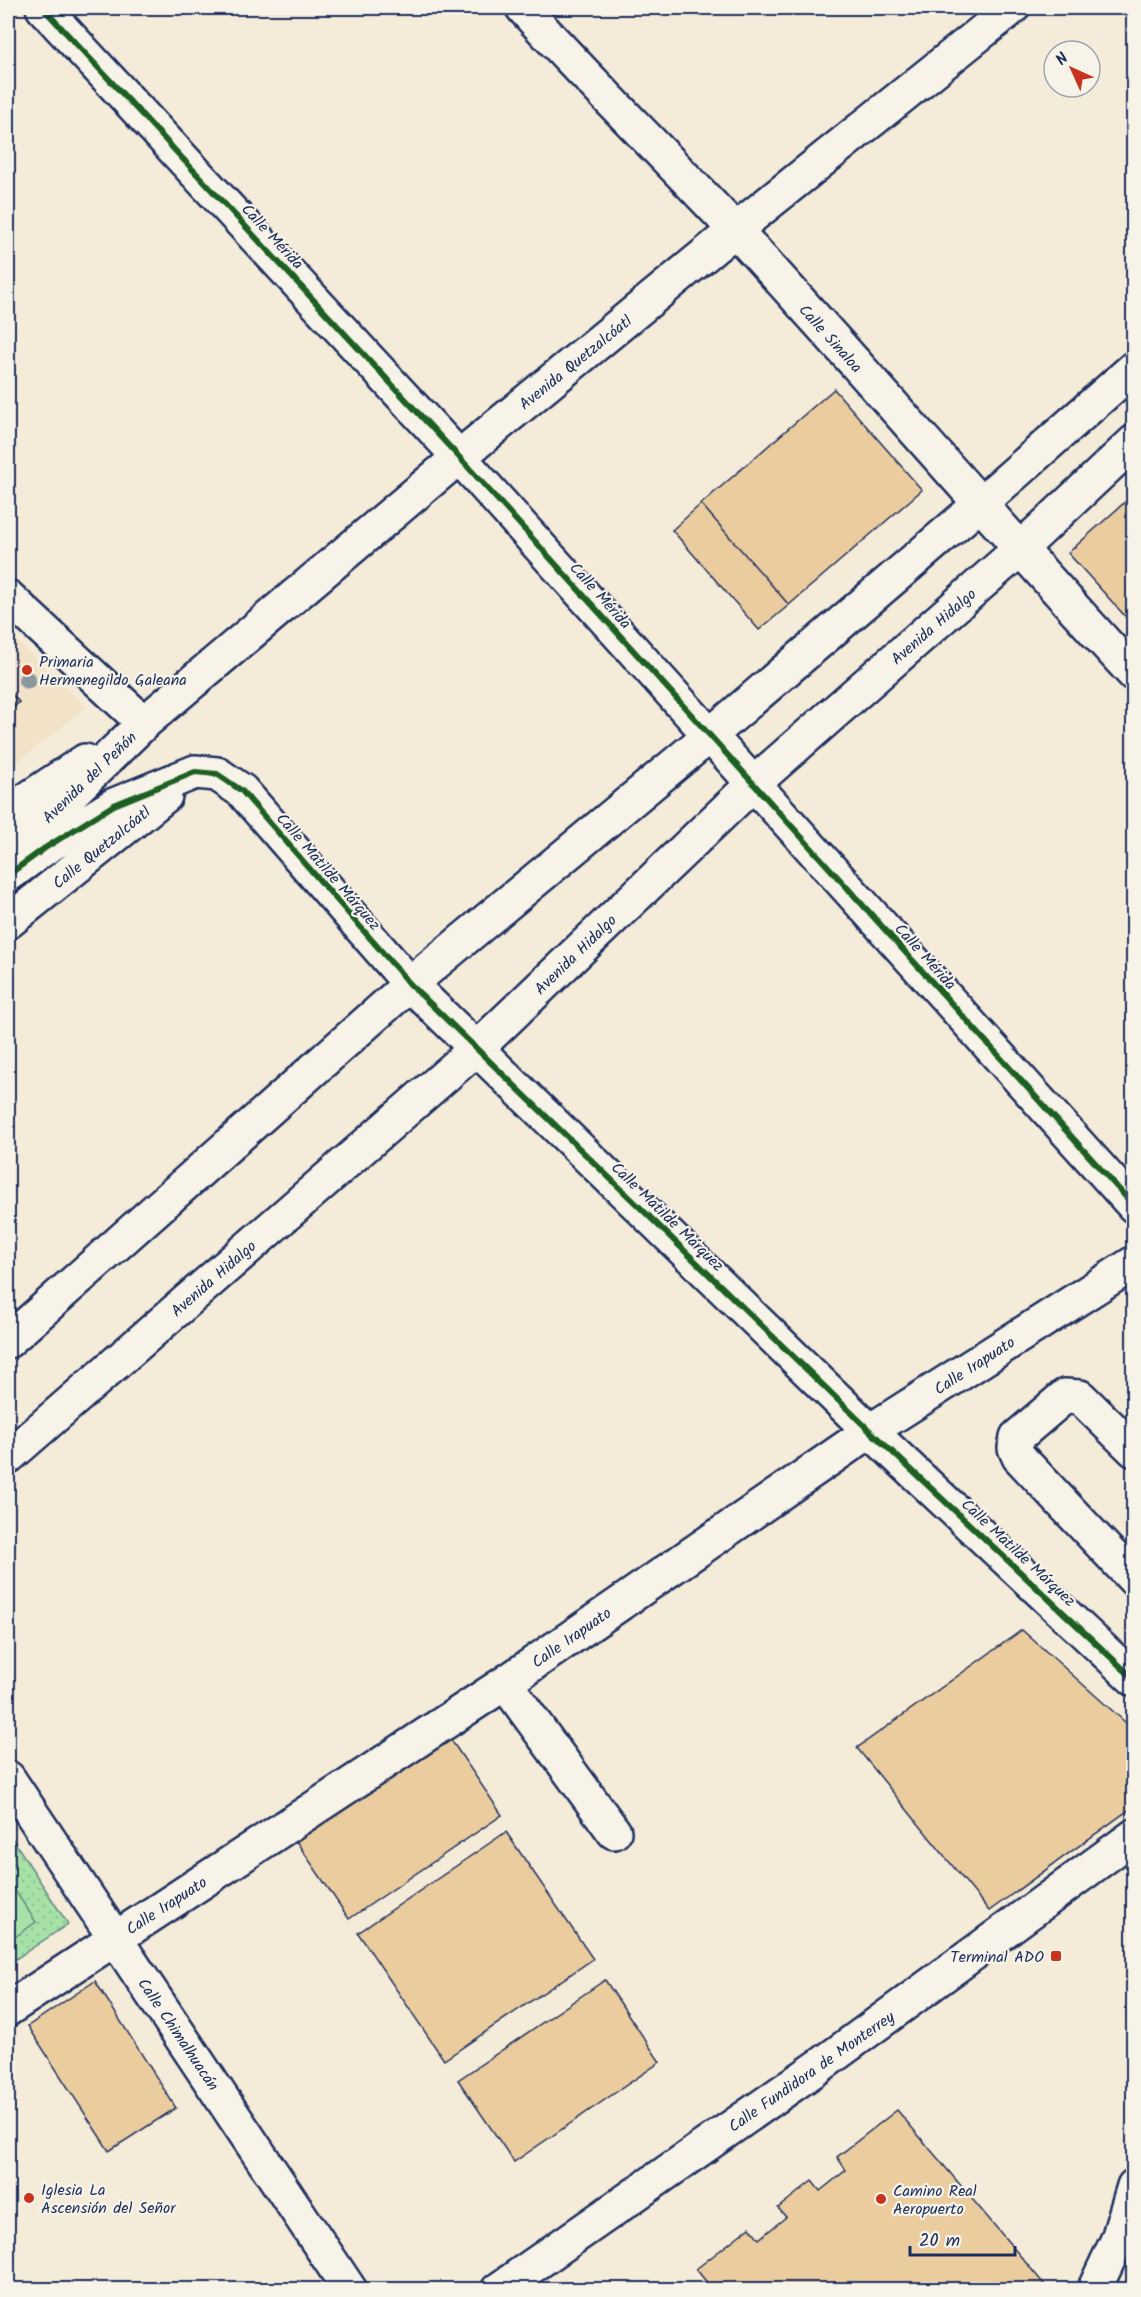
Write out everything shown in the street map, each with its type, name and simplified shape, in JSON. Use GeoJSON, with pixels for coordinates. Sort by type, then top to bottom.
{"type":"FeatureCollection","features":[{"type":"Feature","properties":{"kind":"street","name":"Calle Mérida"},"geometry":{"type":"LineString","coordinates":[[43,8],[459,457],[1134,1206]]}},
{"type":"Feature","properties":{"kind":"street","name":"Calle Sinaloa"},"geometry":{"type":"LineString","coordinates":[[523,8],[583,74],[735,230],[1019,550],[1134,674]]}},
{"type":"Feature","properties":{"kind":"street","name":"Avenida Quetzalcóatl"},"geometry":{"type":"LineString","coordinates":[[144,723],[459,457],[735,230],[1012,8]]}},
{"type":"Feature","properties":{"kind":"street"},"geometry":{"type":"LineString","coordinates":[[8,1341],[410,984],[709,736],[980,504],[1134,368]]}},
{"type":"Feature","properties":{"kind":"street","name":"Avenida Hidalgo"},"geometry":{"type":"LineString","coordinates":[[8,1457],[476,1049],[753,784],[1019,550],[1134,442]]}},
{"type":"Feature","properties":{"kind":"street"},"geometry":{"type":"LineString","coordinates":[[8,597],[144,723],[8,812]]}},
{"type":"Feature","properties":{"kind":"street","name":"Avenida del Peñón"},"geometry":{"type":"LineString","coordinates":[[8,855],[144,723]]}},
{"type":"Feature","properties":{"kind":"street","name":"Avenida del Peñón"},"geometry":{"type":"LineString","coordinates":[[8,875],[45,848],[114,805],[195,772]]}},
{"type":"Feature","properties":{"kind":"street","name":"Calle Matilde Márquez"},"geometry":{"type":"LineString","coordinates":[[195,772],[218,774],[242,791],[410,984],[870,1431],[1134,1679]]}},
{"type":"Feature","properties":{"kind":"street","name":"Calle Quetzalcóatl"},"geometry":{"type":"LineString","coordinates":[[8,922],[195,772]]}},
{"type":"Feature","properties":{"kind":"street","name":"Calle Irapuato"},"geometry":{"type":"LineString","coordinates":[[8,2009],[505,1683],[870,1431],[1134,1263]]}},
{"type":"Feature","properties":{"kind":"street"},"geometry":{"type":"LineString","coordinates":[[1134,1450],[1080,1397],[1065,1396],[1017,1437],[1015,1448],[1019,1457],[1134,1579]]}},
{"type":"Feature","properties":{"kind":"street"},"geometry":{"type":"LineString","coordinates":[[505,1683],[614,1832]]}},
{"type":"Feature","properties":{"kind":"street","name":"Calle Chimalhuacán"},"geometry":{"type":"LineString","coordinates":[[8,1778],[350,2289]]}},
{"type":"Feature","properties":{"kind":"street","name":"Calle Fundidora de Monterrey"},"geometry":{"type":"LineString","coordinates":[[498,2289],[821,2065],[1127,1841]]}},
{"type":"Feature","properties":{"kind":"street"},"geometry":{"type":"LineString","coordinates":[[1095,2289],[1118,2239],[1134,2186]]}},
{"type":"Feature","properties":{"kind":"shaded area","name":"Primaria Hermenegildo Galeana"},"geometry":{"type":"Polygon","coordinates":[[[8,633],[86,707],[8,770],[8,633]]]}},
{"type":"Feature","properties":{"kind":"green space"},"geometry":{"type":"Polygon","coordinates":[[[8,1832],[68,1924],[8,1964],[8,1832]]]}},
{"type":"Feature","properties":{"kind":"green space"},"geometry":{"type":"Polygon","coordinates":[[[8,1880],[36,1922],[8,1942],[8,1880]]]}},
{"type":"Feature","properties":{"kind":"building"},"geometry":{"type":"Polygon","coordinates":[[[834,389],[922,490],[789,605],[701,504],[834,389]]]}},
{"type":"Feature","properties":{"kind":"building"},"geometry":{"type":"Polygon","coordinates":[[[1134,494],[1134,626],[1068,553],[1134,494]]]}},
{"type":"Feature","properties":{"kind":"building"},"geometry":{"type":"Polygon","coordinates":[[[701,504],[789,605],[759,630],[672,530],[701,504]]]}},
{"type":"Feature","properties":{"kind":"building"},"geometry":{"type":"Polygon","coordinates":[[[8,690],[19,702],[8,714],[8,690]]]}},
{"type":"Feature","properties":{"kind":"building"},"geometry":{"type":"Polygon","coordinates":[[[1022,1630],[1134,1730],[1134,1806],[989,1911],[857,1748],[1022,1630]]]}},
{"type":"Feature","properties":{"kind":"building"},"geometry":{"type":"Polygon","coordinates":[[[449,1737],[502,1815],[349,1919],[296,1841],[449,1737]]]}},
{"type":"Feature","properties":{"kind":"building"},"geometry":{"type":"Polygon","coordinates":[[[506,1832],[593,1959],[444,2060],[358,1933],[506,1832]]]}},
{"type":"Feature","properties":{"kind":"building"},"geometry":{"type":"Polygon","coordinates":[[[605,1980],[660,2062],[514,2162],[458,2080],[605,1980]]]}},
{"type":"Feature","properties":{"kind":"building"},"geometry":{"type":"Polygon","coordinates":[[[95,1981],[176,2108],[109,2151],[28,2026],[95,1981]]]}},
{"type":"Feature","properties":{"kind":"building","name":"Camino Real Aeropuerto"},"geometry":{"type":"Polygon","coordinates":[[[897,2110],[1049,2290],[713,2290],[696,2269],[750,2227],[759,2239],[786,2217],[778,2208],[812,2181],[820,2191],[846,2170],[837,2157],[897,2110]]]}},
{"type":"Feature","properties":{"kind":"cycle path"},"geometry":{"type":"LineString","coordinates":[[43,8],[459,457],[1134,1206]]}},
{"type":"Feature","properties":{"kind":"cycle path"},"geometry":{"type":"LineString","coordinates":[[8,875],[45,848],[114,805],[195,772],[217,774],[242,791],[410,984],[870,1431],[1134,1679]]}},
{"type":"Feature","properties":{"kind":"place","name":"Primaria Hermenegildo Galeana"},"geometry":{"type":"Point","coordinates":[27,670]}},
{"type":"Feature","properties":{"kind":"place","name":"Terminal ADO"},"geometry":{"type":"Point","coordinates":[1056,1956]}},
{"type":"Feature","properties":{"kind":"place","name":"Iglesia La Ascensión del Señor"},"geometry":{"type":"Point","coordinates":[29,2198]}},
{"type":"Feature","properties":{"kind":"place","name":"Camino Real Aeropuerto"},"geometry":{"type":"Point","coordinates":[881,2199]}}]}
